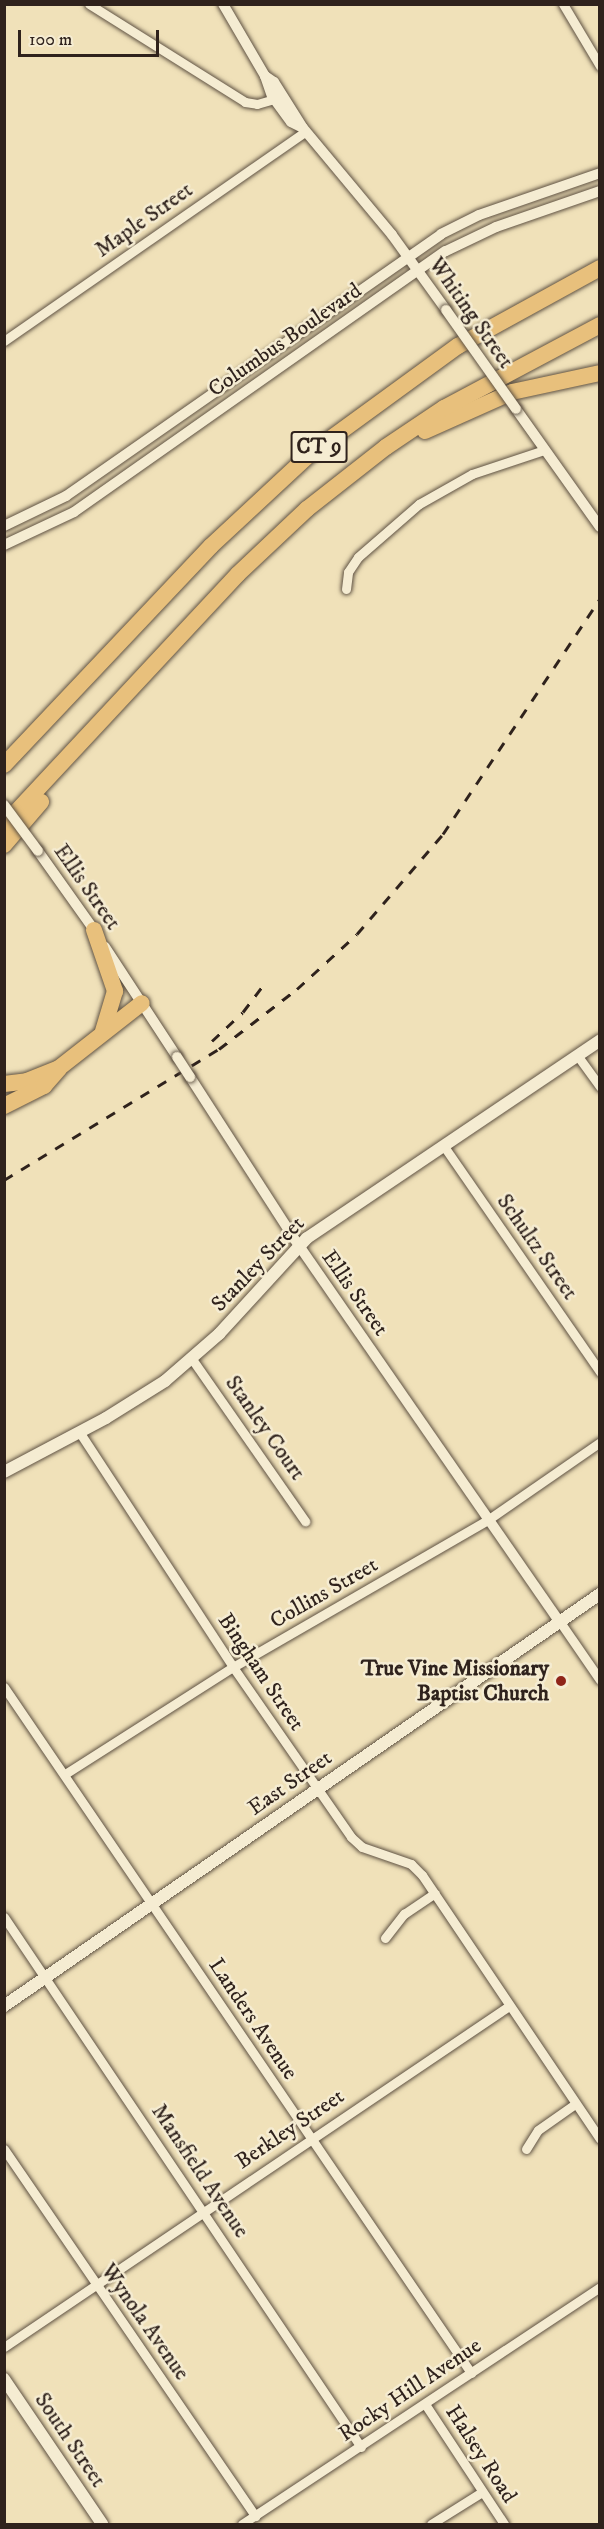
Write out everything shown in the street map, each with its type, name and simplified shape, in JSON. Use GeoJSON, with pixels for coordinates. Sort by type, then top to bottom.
{"type":"FeatureCollection","features":[{"type":"Feature","properties":{"kind":"highway","name":"CT 9"},"geometry":{"type":"LineString","coordinates":[[4,765],[211,546],[311,453],[458,346],[600,267]]}},
{"type":"Feature","properties":{"kind":"highway","name":"CT 9"},"geometry":{"type":"LineString","coordinates":[[4,825],[254,558],[386,447],[478,388],[600,325]]}},
{"type":"Feature","properties":{"kind":"highway"},"geometry":{"type":"LineString","coordinates":[[386,447],[502,395],[600,373]]}},
{"type":"Feature","properties":{"kind":"highway"},"geometry":{"type":"LineString","coordinates":[[4,845],[56,784],[74,752]]}},
{"type":"Feature","properties":{"kind":"highway"},"geometry":{"type":"LineString","coordinates":[[94,930],[115,991],[111,1014],[98,1037]]}},
{"type":"Feature","properties":{"kind":"highway"},"geometry":{"type":"LineString","coordinates":[[4,1106],[44,1086],[59,1068],[142,1003]]}},
{"type":"Feature","properties":{"kind":"highway"},"geometry":{"type":"LineString","coordinates":[[4,1084],[27,1081],[59,1068]]}},
{"type":"Feature","properties":{"kind":"main road","name":"Stanley Street"},"geometry":{"type":"LineString","coordinates":[[4,1472],[80,1433],[139,1399],[192,1359],[298,1245],[600,1040]]}},
{"type":"Feature","properties":{"kind":"main road","name":"East Street"},"geometry":{"type":"LineString","coordinates":[[4,2006],[600,1594]]}},
{"type":"Feature","properties":{"kind":"main road","name":"South Street"},"geometry":{"type":"LineString","coordinates":[[4,2379],[102,2524]]}},
{"type":"Feature","properties":{"kind":"street"},"geometry":{"type":"LineString","coordinates":[[89,4],[246,103],[274,99]]}},
{"type":"Feature","properties":{"kind":"street","name":"Whiting Street"},"geometry":{"type":"LineString","coordinates":[[223,4],[265,76],[274,99],[291,122],[304,130]]}},
{"type":"Feature","properties":{"kind":"street"},"geometry":{"type":"LineString","coordinates":[[563,4],[600,66]]}},
{"type":"Feature","properties":{"kind":"street","name":"Whiting Street"},"geometry":{"type":"LineString","coordinates":[[265,76],[274,82],[304,130],[408,256],[600,527]]}},
{"type":"Feature","properties":{"kind":"street","name":"Maple Street"},"geometry":{"type":"LineString","coordinates":[[4,341],[304,130]]}},
{"type":"Feature","properties":{"kind":"street","name":"Columbus Boulevard"},"geometry":{"type":"LineString","coordinates":[[4,526],[59,501],[408,256],[474,217],[600,172]]}},
{"type":"Feature","properties":{"kind":"street","name":"Columbus Boulevard"},"geometry":{"type":"LineString","coordinates":[[4,545],[64,518],[418,270],[478,234],[600,191]]}},
{"type":"Feature","properties":{"kind":"street"},"geometry":{"type":"LineString","coordinates":[[346,589],[348,573],[358,556],[419,504],[479,471],[544,450]]}},
{"type":"Feature","properties":{"kind":"street"},"geometry":{"type":"LineString","coordinates":[[106,469],[116,483]]}},
{"type":"Feature","properties":{"kind":"street","name":"Ellis Street"},"geometry":{"type":"LineString","coordinates":[[4,805],[94,930],[298,1245],[600,1680]]}},
{"type":"Feature","properties":{"kind":"street"},"geometry":{"type":"LineString","coordinates":[[577,1055],[600,1087]]}},
{"type":"Feature","properties":{"kind":"street","name":"Schultz Street"},"geometry":{"type":"LineString","coordinates":[[443,1145],[600,1372]]}},
{"type":"Feature","properties":{"kind":"street","name":"Stanley Court"},"geometry":{"type":"LineString","coordinates":[[192,1359],[305,1521]]}},
{"type":"Feature","properties":{"kind":"street","name":"Bingham Street"},"geometry":{"type":"LineString","coordinates":[[80,1433],[233,1667],[357,1842],[411,1864],[435,1893],[600,2139]]}},
{"type":"Feature","properties":{"kind":"street","name":"Collins Street"},"geometry":{"type":"LineString","coordinates":[[65,1774],[233,1667],[489,1519],[600,1442]]}},
{"type":"Feature","properties":{"kind":"street","name":"Landers Avenue"},"geometry":{"type":"LineString","coordinates":[[4,1687],[471,2373]]}},
{"type":"Feature","properties":{"kind":"street"},"geometry":{"type":"LineString","coordinates":[[384,1938],[404,1914],[435,1893]]}},
{"type":"Feature","properties":{"kind":"street","name":"Mansfield Avenue"},"geometry":{"type":"LineString","coordinates":[[4,1917],[361,2447]]}},
{"type":"Feature","properties":{"kind":"street","name":"Berkley Street"},"geometry":{"type":"LineString","coordinates":[[4,2347],[94,2284],[509,2006]]}},
{"type":"Feature","properties":{"kind":"street"},"geometry":{"type":"LineString","coordinates":[[526,2149],[538,2130],[576,2104]]}},
{"type":"Feature","properties":{"kind":"street","name":"Wynola Avenue"},"geometry":{"type":"LineString","coordinates":[[4,2149],[94,2284],[255,2516]]}},
{"type":"Feature","properties":{"kind":"street","name":"Rocky Hill Avenue"},"geometry":{"type":"LineString","coordinates":[[242,2524],[600,2287]]}},
{"type":"Feature","properties":{"kind":"street","name":"Halsey Road"},"geometry":{"type":"LineString","coordinates":[[425,2404],[504,2524]]}},
{"type":"Feature","properties":{"kind":"street"},"geometry":{"type":"LineString","coordinates":[[431,2524],[482,2492]]}},
{"type":"Feature","properties":{"kind":"railway"},"geometry":{"type":"LineString","coordinates":[[4,1180],[219,1049],[297,989],[357,934],[443,834],[600,599]]}},
{"type":"Feature","properties":{"kind":"railway"},"geometry":{"type":"LineString","coordinates":[[212,1041],[243,1012],[266,981]]}},
{"type":"Feature","properties":{"kind":"place","name":"True Vine Missionary Baptist Church"},"geometry":{"type":"Point","coordinates":[561,1681]}}]}
